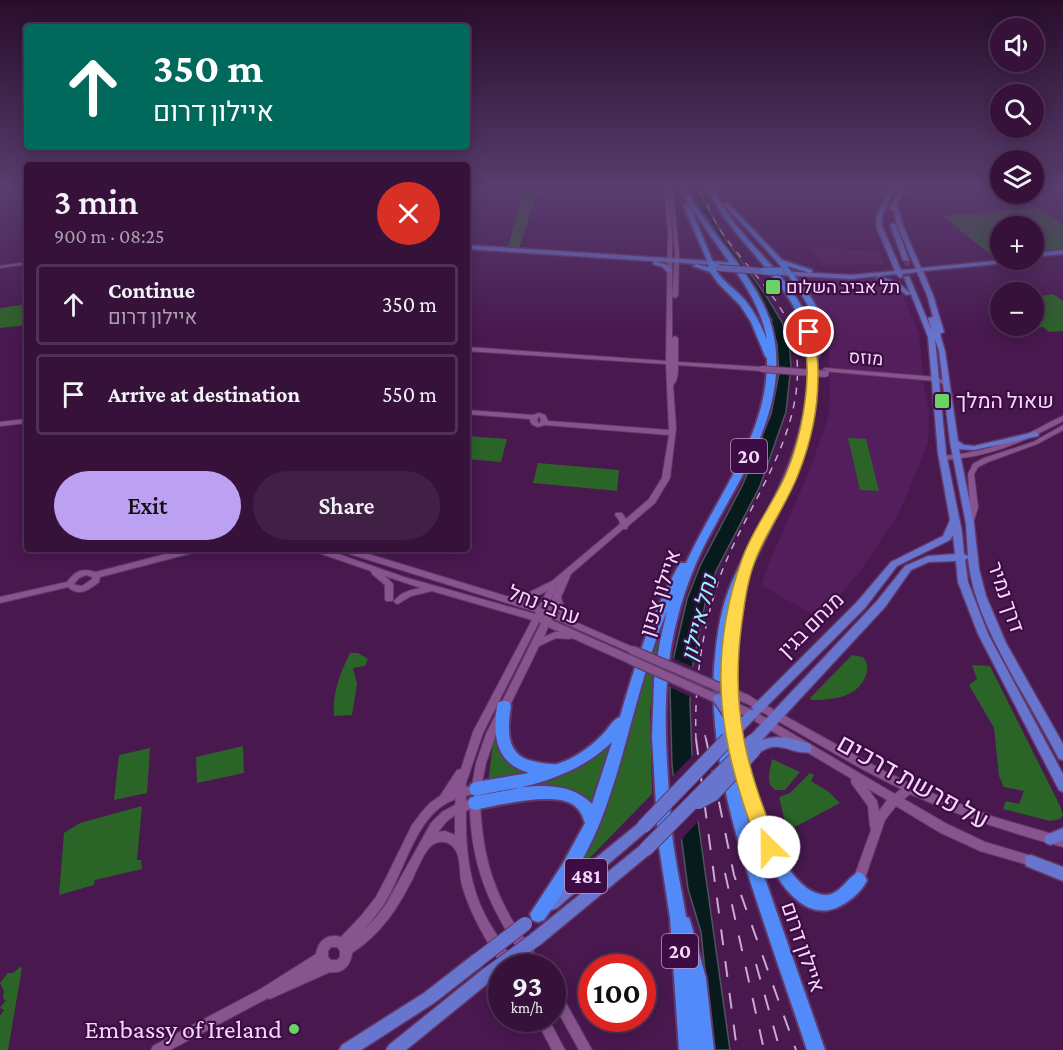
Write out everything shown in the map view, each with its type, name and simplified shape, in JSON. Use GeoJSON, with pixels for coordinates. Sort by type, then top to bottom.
{"type":"FeatureCollection","features":[{"type":"Feature","properties":{"kind":"highway"},"geometry":{"type":"LineString","coordinates":[[699,239],[710,265],[754,318],[772,365]]}},
{"type":"Feature","properties":{"kind":"highway","name":"איילון צפון"},"geometry":{"type":"LineString","coordinates":[[688,1050],[676,901],[667,853],[658,749],[658,704],[664,653],[673,611],[691,562],[742,470],[755,440],[769,395],[772,365],[771,334],[760,306],[714,239]]}},
{"type":"Feature","properties":{"kind":"highway","name":"איילון דרום"},"geometry":{"type":"LineString","coordinates":[[744,239],[797,306],[809,332],[813,364],[812,403],[801,450],[787,486],[733,592],[728,612],[720,675],[722,730],[739,820],[748,853],[816,1050]]}},
{"type":"Feature","properties":{"kind":"highway"},"geometry":{"type":"LineString","coordinates":[[756,239],[796,283],[821,329],[813,364]]}},
{"type":"Feature","properties":{"kind":"highway"},"geometry":{"type":"LineString","coordinates":[[710,265],[728,264]]}},
{"type":"Feature","properties":{"kind":"highway"},"geometry":{"type":"LineString","coordinates":[[765,272],[782,269],[808,273]]}},
{"type":"Feature","properties":{"kind":"highway"},"geometry":{"type":"LineString","coordinates":[[796,283],[798,278],[808,273]]}},
{"type":"Feature","properties":{"kind":"highway"},"geometry":{"type":"LineString","coordinates":[[538,914],[565,875],[592,822],[649,639],[662,605],[686,562],[707,531]]}},
{"type":"Feature","properties":{"kind":"highway"},"geometry":{"type":"LineString","coordinates":[[750,557],[739,593],[731,639],[728,679],[732,727],[750,802],[778,863],[800,894],[817,902],[826,903],[841,897],[859,880]]}},
{"type":"Feature","properties":{"kind":"highway"},"geometry":{"type":"LineString","coordinates":[[504,706],[500,729],[503,744],[515,761],[532,768],[548,769],[581,759]]}},
{"type":"Feature","properties":{"kind":"highway"},"geometry":{"type":"LineString","coordinates":[[476,796],[549,773],[581,759],[610,737],[628,709]]}},
{"type":"Feature","properties":{"kind":"highway"},"geometry":{"type":"LineString","coordinates":[[476,796],[556,793],[583,804],[592,822]]}},
{"type":"Feature","properties":{"kind":"highway"},"geometry":{"type":"LineString","coordinates":[[676,901],[698,978],[705,1050]]}},
{"type":"Feature","properties":{"kind":"main road"},"geometry":{"type":"LineString","coordinates":[[884,239],[921,324],[931,337]]}},
{"type":"Feature","properties":{"kind":"main road"},"geometry":{"type":"LineString","coordinates":[[884,239],[890,264],[886,268]]}},
{"type":"Feature","properties":{"kind":"main road"},"geometry":{"type":"LineString","coordinates":[[893,239],[903,260],[897,239]]}},
{"type":"Feature","properties":{"kind":"main road"},"geometry":{"type":"LineString","coordinates":[[903,239],[931,337],[942,459],[955,519]]}},
{"type":"Feature","properties":{"kind":"main road"},"geometry":{"type":"LineString","coordinates":[[470,248],[673,265],[710,265],[765,272]]}},
{"type":"Feature","properties":{"kind":"main road"},"geometry":{"type":"LineString","coordinates":[[470,248],[655,263],[665,266],[710,265]]}},
{"type":"Feature","properties":{"kind":"main road"},"geometry":{"type":"LineString","coordinates":[[677,253],[710,265]]}},
{"type":"Feature","properties":{"kind":"main road"},"geometry":{"type":"LineString","coordinates":[[1044,255],[1063,254]]}},
{"type":"Feature","properties":{"kind":"main road"},"geometry":{"type":"LineString","coordinates":[[913,273],[990,260]]}},
{"type":"Feature","properties":{"kind":"main road"},"geometry":{"type":"LineString","coordinates":[[808,273],[886,268],[913,273],[990,263]]}},
{"type":"Feature","properties":{"kind":"main road"},"geometry":{"type":"LineString","coordinates":[[728,264],[782,269],[831,277],[865,276],[897,270]]}},
{"type":"Feature","properties":{"kind":"main road"},"geometry":{"type":"LineString","coordinates":[[913,273],[940,345],[954,442],[970,524]]}},
{"type":"Feature","properties":{"kind":"main road"},"geometry":{"type":"LineString","coordinates":[[865,276],[887,280],[901,287],[908,294]]}},
{"type":"Feature","properties":{"kind":"main road"},"geometry":{"type":"LineString","coordinates":[[954,442],[962,447],[974,448],[1035,438]]}},
{"type":"Feature","properties":{"kind":"main road","name":"דרך נמיר"},"geometry":{"type":"LineString","coordinates":[[955,519],[963,582],[983,634],[1063,786]]}},
{"type":"Feature","properties":{"kind":"main road","name":"מנחם בגין"},"geometry":{"type":"LineString","coordinates":[[347,1050],[429,998],[538,914],[644,826],[752,710],[861,605],[894,564],[947,538],[955,519]]}},
{"type":"Feature","properties":{"kind":"main road","name":"דרך נמיר"},"geometry":{"type":"LineString","coordinates":[[970,524],[972,554],[981,596],[996,634],[1063,754]]}},
{"type":"Feature","properties":{"kind":"main road","name":"מנחם בגין"},"geometry":{"type":"LineString","coordinates":[[394,1050],[646,849],[753,745],[881,604],[908,568],[928,559],[960,558],[972,554]]}},
{"type":"Feature","properties":{"kind":"main road"},"geometry":{"type":"LineString","coordinates":[[718,699],[732,717],[734,727],[732,734]]}},
{"type":"Feature","properties":{"kind":"main road"},"geometry":{"type":"LineString","coordinates":[[753,745],[776,741],[806,748]]}},
{"type":"Feature","properties":{"kind":"main road"},"geometry":{"type":"LineString","coordinates":[[1050,838],[1063,834]]}},
{"type":"Feature","properties":{"kind":"main road"},"geometry":{"type":"LineString","coordinates":[[1031,861],[1063,874]]}},
{"type":"Feature","properties":{"kind":"street"},"geometry":{"type":"LineString","coordinates":[[517,602],[555,583],[624,527],[652,501],[662,488],[666,478],[669,446],[673,361],[673,265],[671,239]]}},
{"type":"Feature","properties":{"kind":"street"},"geometry":{"type":"LineString","coordinates":[[673,265],[677,253],[676,239]]}},
{"type":"Feature","properties":{"kind":"street"},"geometry":{"type":"LineString","coordinates":[[0,267],[24,263]]}},
{"type":"Feature","properties":{"kind":"street","name":"מוזס"},"geometry":{"type":"LineString","coordinates":[[470,347],[826,372],[946,383]]}},
{"type":"Feature","properties":{"kind":"street"},"geometry":{"type":"LineString","coordinates":[[470,414],[668,432]]}},
{"type":"Feature","properties":{"kind":"street"},"geometry":{"type":"LineString","coordinates":[[1035,438],[1063,418]]}},
{"type":"Feature","properties":{"kind":"street"},"geometry":{"type":"LineString","coordinates":[[0,426],[24,423]]}},
{"type":"Feature","properties":{"kind":"street"},"geometry":{"type":"LineString","coordinates":[[942,459],[991,451],[1063,427]]}},
{"type":"Feature","properties":{"kind":"street","name":"דרך נמיר"},"geometry":{"type":"LineString","coordinates":[[970,524],[974,507],[971,474],[975,466],[1035,438]]}},
{"type":"Feature","properties":{"kind":"street"},"geometry":{"type":"LineString","coordinates":[[619,515],[623,519],[624,527]]}},
{"type":"Feature","properties":{"kind":"street"},"geometry":{"type":"LineString","coordinates":[[0,600],[70,584],[80,574],[89,572],[96,575],[184,552]]}},
{"type":"Feature","properties":{"kind":"street","name":"ערבי נחל"},"geometry":{"type":"LineString","coordinates":[[325,552],[433,588],[576,624],[718,699],[752,710]]}},
{"type":"Feature","properties":{"kind":"street","name":"ערבי נחל"},"geometry":{"type":"LineString","coordinates":[[353,552],[517,602],[579,638],[631,654],[752,710]]}},
{"type":"Feature","properties":{"kind":"street"},"geometry":{"type":"LineString","coordinates":[[369,567],[389,584],[393,600],[414,591],[433,588]]}},
{"type":"Feature","properties":{"kind":"street"},"geometry":{"type":"LineString","coordinates":[[502,954],[474,904],[461,852],[459,793],[465,767],[478,732],[568,572]]}},
{"type":"Feature","properties":{"kind":"street"},"geometry":{"type":"LineString","coordinates":[[70,584],[73,588],[84,589],[94,584],[96,575]]}},
{"type":"Feature","properties":{"kind":"street"},"geometry":{"type":"LineString","coordinates":[[527,954],[506,924],[483,871],[477,837],[476,796],[484,753],[504,706],[535,646],[555,583]]}},
{"type":"Feature","properties":{"kind":"street"},"geometry":{"type":"LineString","coordinates":[[557,594],[560,608],[576,624]]}},
{"type":"Feature","properties":{"kind":"street"},"geometry":{"type":"LineString","coordinates":[[535,646],[555,635],[579,638]]}},
{"type":"Feature","properties":{"kind":"street","name":"על פרשת דרכים"},"geometry":{"type":"LineString","coordinates":[[752,710],[777,716],[884,776],[910,788],[983,817],[1063,842]]}},
{"type":"Feature","properties":{"kind":"street","name":"על פרשת דרכים"},"geometry":{"type":"LineString","coordinates":[[752,710],[768,726],[970,841],[1031,861],[1063,868]]}},
{"type":"Feature","properties":{"kind":"street"},"geometry":{"type":"LineString","coordinates":[[325,962],[336,966],[343,961],[345,947],[387,888],[414,832],[442,800],[465,767]]}},
{"type":"Feature","properties":{"kind":"street"},"geometry":{"type":"LineString","coordinates":[[839,768],[858,782],[873,804],[876,816],[875,833]]}},
{"type":"Feature","properties":{"kind":"street"},"geometry":{"type":"LineString","coordinates":[[859,880],[881,817],[895,800],[910,788]]}},
{"type":"Feature","properties":{"kind":"street"},"geometry":{"type":"LineString","coordinates":[[442,800],[459,793],[476,796]]}},
{"type":"Feature","properties":{"kind":"street"},"geometry":{"type":"LineString","coordinates":[[345,947],[369,934],[385,916],[441,819],[476,796]]}},
{"type":"Feature","properties":{"kind":"street"},"geometry":{"type":"LineString","coordinates":[[425,844],[436,837],[447,836],[456,842],[461,852]]}},
{"type":"Feature","properties":{"kind":"street"},"geometry":{"type":"LineString","coordinates":[[325,962],[323,948],[330,942],[337,941],[345,947]]}},
{"type":"Feature","properties":{"kind":"street"},"geometry":{"type":"LineString","coordinates":[[157,1050],[263,994],[272,993],[325,962]]}},
{"type":"Feature","properties":{"kind":"street"},"geometry":{"type":"LineString","coordinates":[[566,1014],[586,1050]]}},
{"type":"Feature","properties":{"kind":"street"},"geometry":{"type":"LineString","coordinates":[[549,1032],[559,1050]]}},
{"type":"Feature","properties":{"kind":"shaded area"},"geometry":{"type":"Polygon","coordinates":[[[813,248],[879,251],[884,264],[821,265],[813,248]]]}},
{"type":"Feature","properties":{"kind":"shaded area"},"geometry":{"type":"Polygon","coordinates":[[[811,278],[878,279],[890,283],[901,292],[919,333],[924,388],[929,412],[928,443],[899,513],[862,569],[820,619],[761,585],[809,472],[828,418],[830,400],[828,340],[818,313],[802,285],[802,281],[811,278]]]}},
{"type":"Feature","properties":{"kind":"green space"},"geometry":{"type":"Polygon","coordinates":[[[510,239],[522,239],[519,248],[508,247],[510,239]]]}},
{"type":"Feature","properties":{"kind":"green space"},"geometry":{"type":"Polygon","coordinates":[[[971,239],[990,239],[990,254],[971,239]]]}},
{"type":"Feature","properties":{"kind":"green space"},"geometry":{"type":"Polygon","coordinates":[[[1044,239],[1063,239],[1063,249],[1044,251],[1044,239]]]}},
{"type":"Feature","properties":{"kind":"green space"},"geometry":{"type":"Polygon","coordinates":[[[1053,294],[1063,301],[1063,331],[1049,332],[1044,328],[1044,295],[1053,294]]]}},
{"type":"Feature","properties":{"kind":"green space"},"geometry":{"type":"Polygon","coordinates":[[[24,304],[24,325],[0,328],[0,308],[24,304]]]}},
{"type":"Feature","properties":{"kind":"green space"},"geometry":{"type":"Polygon","coordinates":[[[470,436],[507,439],[501,462],[470,459],[470,436]]]}},
{"type":"Feature","properties":{"kind":"green space"},"geometry":{"type":"Polygon","coordinates":[[[848,438],[866,439],[879,491],[860,490],[848,438]]]}},
{"type":"Feature","properties":{"kind":"green space"},"geometry":{"type":"Polygon","coordinates":[[[538,463],[619,470],[617,491],[533,483],[538,463]]]}},
{"type":"Feature","properties":{"kind":"green space"},"geometry":{"type":"Polygon","coordinates":[[[660,619],[668,620],[655,670],[650,712],[652,794],[574,874],[660,619]]]}},
{"type":"Feature","properties":{"kind":"green space"},"geometry":{"type":"Polygon","coordinates":[[[350,653],[358,653],[368,659],[365,666],[353,668],[357,684],[352,715],[334,716],[337,684],[350,653]]]}},
{"type":"Feature","properties":{"kind":"green space"},"geometry":{"type":"Polygon","coordinates":[[[852,655],[863,657],[867,666],[866,675],[857,689],[836,698],[811,700],[810,698],[852,655]]]}},
{"type":"Feature","properties":{"kind":"green space"},"geometry":{"type":"Polygon","coordinates":[[[972,665],[990,666],[1060,806],[1063,815],[1060,819],[1050,821],[1003,809],[1006,801],[1019,804],[1024,791],[1004,787],[999,776],[994,728],[969,685],[977,679],[972,665]]]}},
{"type":"Feature","properties":{"kind":"green space"},"geometry":{"type":"Polygon","coordinates":[[[497,734],[499,745],[545,771],[488,784],[493,742],[497,734]]]}},
{"type":"Feature","properties":{"kind":"green space"},"geometry":{"type":"Polygon","coordinates":[[[617,734],[592,810],[588,803],[486,790],[558,775],[590,760],[617,734]]]}},
{"type":"Feature","properties":{"kind":"green space"},"geometry":{"type":"Polygon","coordinates":[[[243,746],[244,773],[197,783],[196,757],[243,746]]]}},
{"type":"Feature","properties":{"kind":"green space"},"geometry":{"type":"Polygon","coordinates":[[[150,748],[147,793],[114,800],[119,755],[150,748]]]}},
{"type":"Feature","properties":{"kind":"green space"},"geometry":{"type":"Polygon","coordinates":[[[772,759],[800,772],[785,790],[775,790],[770,784],[772,759]]]}},
{"type":"Feature","properties":{"kind":"green space"},"geometry":{"type":"Polygon","coordinates":[[[810,773],[814,775],[811,781],[829,792],[840,803],[793,828],[784,818],[779,797],[790,793],[810,773]]]}},
{"type":"Feature","properties":{"kind":"green space"},"geometry":{"type":"Polygon","coordinates":[[[142,806],[137,860],[141,860],[142,869],[95,880],[94,885],[59,895],[64,833],[80,823],[142,806]]]}},
{"type":"Feature","properties":{"kind":"green space"},"geometry":{"type":"Polygon","coordinates":[[[20,967],[22,968],[8,1050],[0,1050],[0,1016],[4,1010],[0,1008],[6,1000],[3,999],[4,991],[0,983],[8,973],[13,973],[20,967]]]}},
{"type":"Feature","properties":{"kind":"water","name":"נחל איילון"},"geometry":{"type":"Polygon","coordinates":[[[720,239],[725,239],[782,322],[789,341],[791,366],[786,412],[760,486],[716,571],[706,599],[692,669],[690,701],[693,785],[730,1050],[713,1050],[701,932],[688,889],[672,765],[670,691],[673,660],[687,599],[700,566],[743,484],[771,414],[779,374],[777,344],[769,321],[772,320],[720,239]]]}},
{"type":"Feature","properties":{"kind":"pier"},"geometry":{"type":"Polygon","coordinates":[[[670,657],[695,668],[693,698],[668,686],[670,657]]]}},
{"type":"Feature","properties":{"kind":"pier"},"geometry":{"type":"Polygon","coordinates":[[[694,754],[702,817],[680,841],[671,778],[694,754]]]}},
{"type":"Feature","properties":{"kind":"tunnel"},"geometry":{"type":"LineString","coordinates":[[906,260],[913,277]]}},
{"type":"Feature","properties":{"kind":"railway"},"geometry":{"type":"LineString","coordinates":[[696,739],[698,677],[704,635],[714,594],[733,546],[787,432],[795,402],[797,371],[794,339],[783,312],[727,239]]}},
{"type":"Feature","properties":{"kind":"railway"},"geometry":{"type":"LineString","coordinates":[[705,735],[706,740]]}},
{"type":"Feature","properties":{"kind":"railway"},"geometry":{"type":"LineString","coordinates":[[696,739],[737,1050]]}},
{"type":"Feature","properties":{"kind":"railway"},"geometry":{"type":"LineString","coordinates":[[706,739],[734,875],[796,1050]]}},
{"type":"Feature","properties":{"kind":"railway"},"geometry":{"type":"LineString","coordinates":[[725,873],[764,1050]]}},
{"type":"Feature","properties":{"kind":"railway"},"geometry":{"type":"LineString","coordinates":[[756,964],[780,1050]]}},
{"type":"Feature","properties":{"kind":"place","name":"תל אביב השלום"},"geometry":{"type":"Point","coordinates":[773,287]}},
{"type":"Feature","properties":{"kind":"place","name":"שאול המלך"},"geometry":{"type":"Point","coordinates":[942,401]}},
{"type":"Feature","properties":{"kind":"place","name":"Embassy of Ireland"},"geometry":{"type":"Point","coordinates":[294,1029]}},
{"type":"Feature","properties":{"kind":"route"},"geometry":{"type":"LineString","coordinates":[[769,847],[750,802],[739,762],[730,707],[729,659],[739,593],[750,557],[792,474],[801,450],[813,392],[809,332]]}}]}
